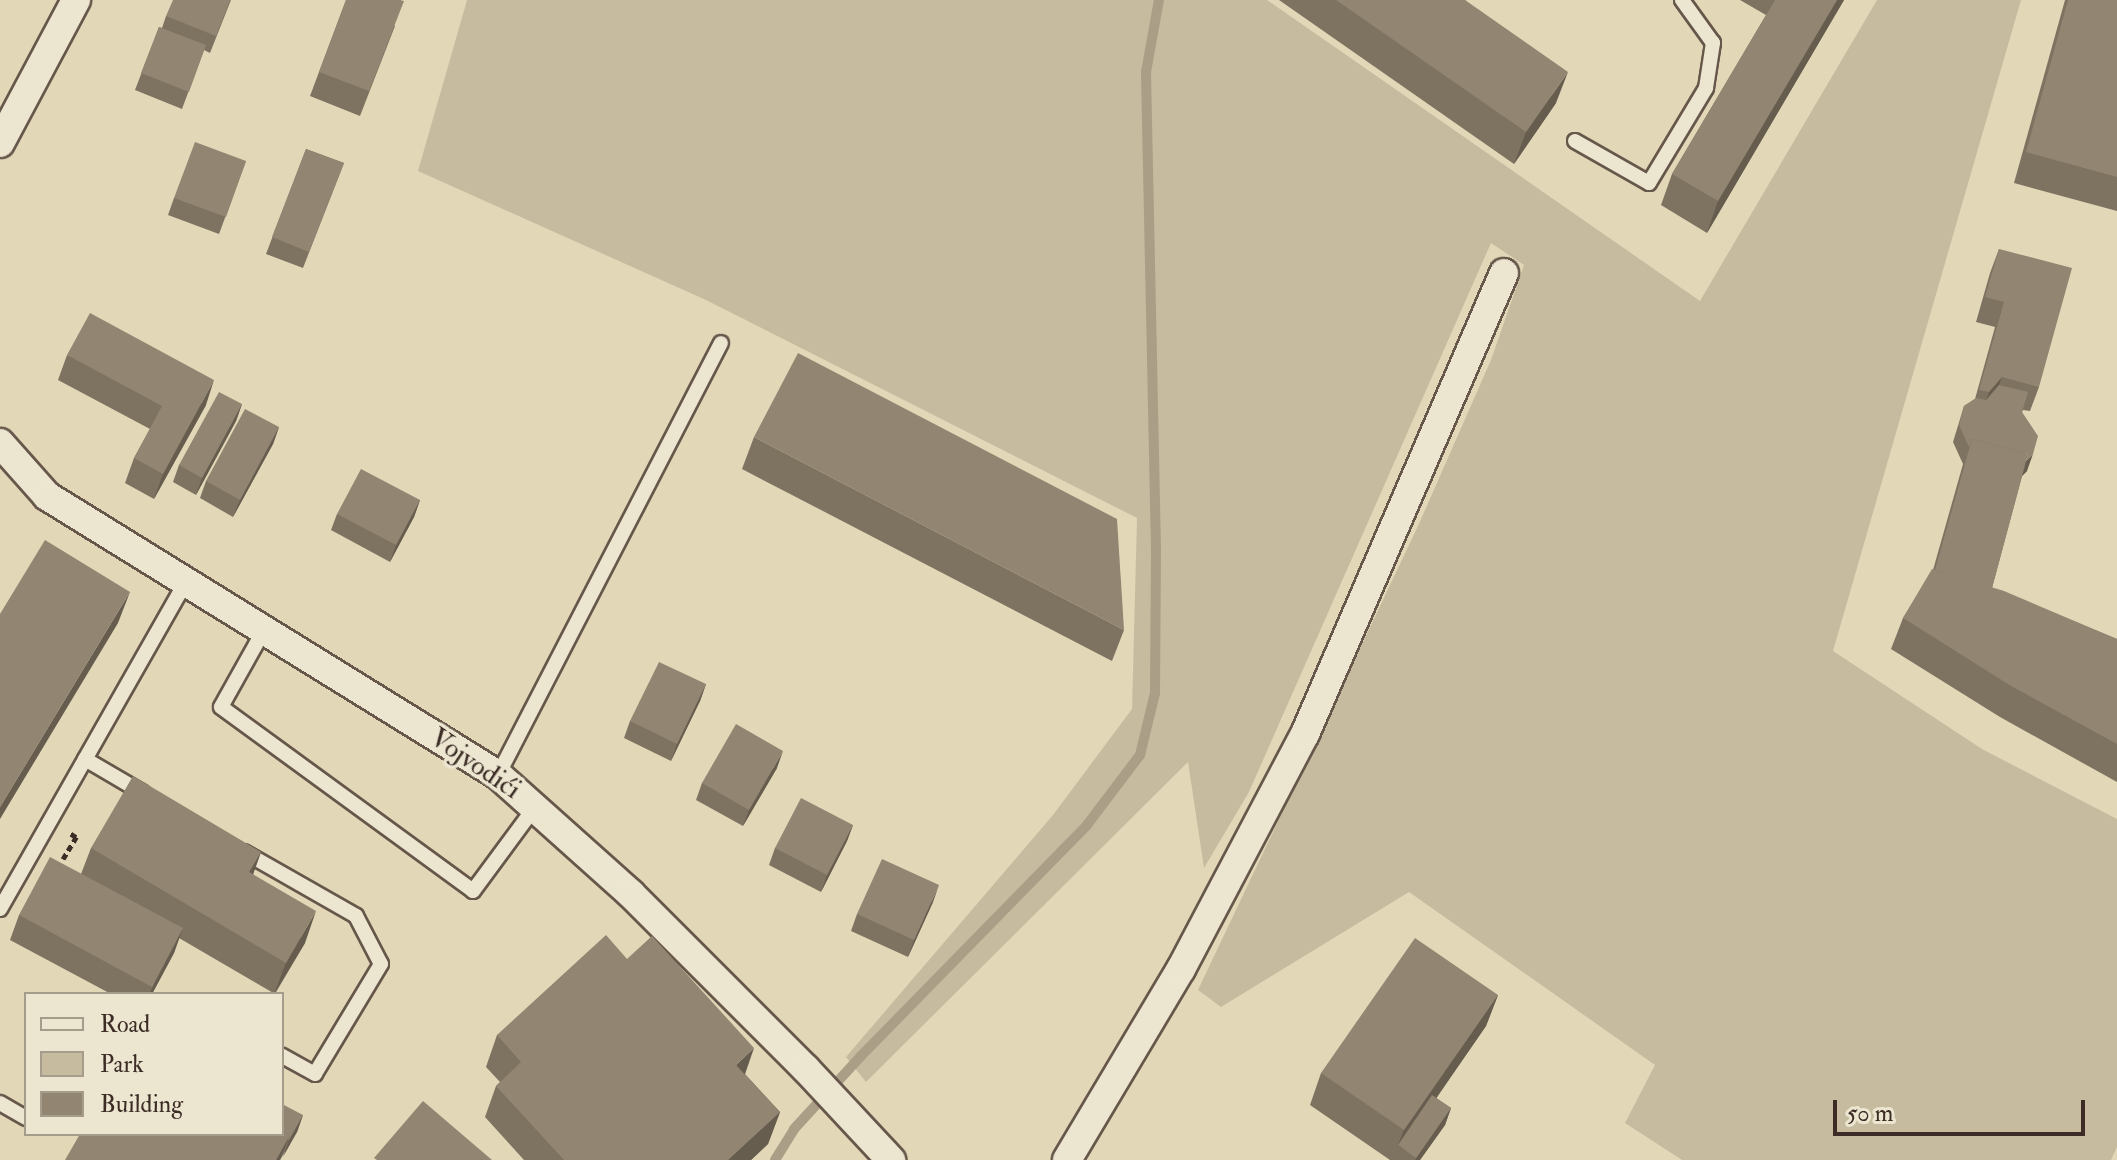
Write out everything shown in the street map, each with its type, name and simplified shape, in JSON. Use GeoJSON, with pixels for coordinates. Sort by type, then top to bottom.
{"type":"FeatureCollection","features":[{"type":"Feature","properties":{"kind":"street"},"geometry":{"type":"LineString","coordinates":[[0,143],[76,0]]}},
{"type":"Feature","properties":{"kind":"street"},"geometry":{"type":"LineString","coordinates":[[1067,1160],[1181,969],[1305,734],[1504,273]]}},
{"type":"Feature","properties":{"kind":"street","name":"Vojvodići"},"geometry":{"type":"LineString","coordinates":[[0,443],[47,496],[498,775],[631,894],[806,1069],[891,1160]]}},
{"type":"Feature","properties":{"kind":"lane"},"geometry":{"type":"LineString","coordinates":[[1575,141],[1649,183],[1706,88],[1713,43],[1682,0]]}},
{"type":"Feature","properties":{"kind":"lane"},"geometry":{"type":"LineString","coordinates":[[498,775],[721,343]]}},
{"type":"Feature","properties":{"kind":"lane"},"geometry":{"type":"LineString","coordinates":[[0,909],[186,582]]}},
{"type":"Feature","properties":{"kind":"lane"},"geometry":{"type":"LineString","coordinates":[[264,630],[221,707],[473,891],[535,807]]}},
{"type":"Feature","properties":{"kind":"lane"},"geometry":{"type":"LineString","coordinates":[[85,759],[153,799]]}},
{"type":"Feature","properties":{"kind":"lane"},"geometry":{"type":"LineString","coordinates":[[234,846],[356,916],[381,964],[315,1074],[284,1057]]}},
{"type":"Feature","properties":{"kind":"lane"},"geometry":{"type":"LineString","coordinates":[[0,1103],[24,1117]]}},
{"type":"Feature","properties":{"kind":"green space"},"geometry":{"type":"Polygon","coordinates":[[[467,0],[1267,0],[1700,301],[1877,0],[2021,0],[1833,651],[1982,749],[2117,819],[2117,1147],[2111,1160],[1682,1160],[1625,1123],[1655,1065],[1409,892],[1221,1007],[1198,990],[1418,526],[1491,360],[1524,265],[1491,243],[1249,792],[1204,868],[1188,762],[866,1082],[846,1057],[1053,815],[1132,709],[1137,518],[706,300],[418,171],[467,0]]]}},
{"type":"Feature","properties":{"kind":"building"},"geometry":{"type":"Polygon","coordinates":[[[173,0],[230,0],[216,36],[166,16],[173,0]]]}},
{"type":"Feature","properties":{"kind":"building"},"geometry":{"type":"Polygon","coordinates":[[[346,0],[404,1],[369,91],[319,72],[346,0]]]}},
{"type":"Feature","properties":{"kind":"building"},"geometry":{"type":"Polygon","coordinates":[[[1336,0],[1465,0],[1568,72],[1526,132],[1336,0]]]}},
{"type":"Feature","properties":{"kind":"building"},"geometry":{"type":"Polygon","coordinates":[[[1775,0],[1837,0],[1718,201],[1672,174],[1775,0]]]}},
{"type":"Feature","properties":{"kind":"building"},"geometry":{"type":"Polygon","coordinates":[[[2068,0],[2117,0],[2117,177],[2026,152],[2068,0]]]}},
{"type":"Feature","properties":{"kind":"building"},"geometry":{"type":"Polygon","coordinates":[[[159,27],[206,45],[189,92],[141,73],[159,27]]]}},
{"type":"Feature","properties":{"kind":"building"},"geometry":{"type":"Polygon","coordinates":[[[195,142],[246,161],[226,217],[174,198],[195,142]]]}},
{"type":"Feature","properties":{"kind":"building"},"geometry":{"type":"Polygon","coordinates":[[[306,149],[344,163],[309,252],[272,237],[306,149]]]}},
{"type":"Feature","properties":{"kind":"building"},"geometry":{"type":"Polygon","coordinates":[[[1999,249],[2072,268],[2039,387],[2002,377],[1989,392],[1979,390],[2004,302],[1985,297],[1999,249]]]}},
{"type":"Feature","properties":{"kind":"building"},"geometry":{"type":"Polygon","coordinates":[[[90,313],[214,380],[163,474],[134,458],[162,406],[67,355],[90,313]]]}},
{"type":"Feature","properties":{"kind":"building"},"geometry":{"type":"Polygon","coordinates":[[[798,353],[1117,519],[1124,630],[754,437],[798,353]]]}},
{"type":"Feature","properties":{"kind":"building"},"geometry":{"type":"Polygon","coordinates":[[[1999,385],[2028,392],[2022,412],[2038,436],[2033,454],[2026,461],[2028,454],[1972,439],[1969,447],[1959,425],[1964,406],[1976,398],[1986,400],[1999,385]]]}},
{"type":"Feature","properties":{"kind":"building"},"geometry":{"type":"Polygon","coordinates":[[[219,392],[242,404],[202,478],[179,465],[219,392]]]}},
{"type":"Feature","properties":{"kind":"building"},"geometry":{"type":"Polygon","coordinates":[[[245,409],[279,427],[240,500],[206,481],[245,409]]]}},
{"type":"Feature","properties":{"kind":"building"},"geometry":{"type":"Polygon","coordinates":[[[1972,439],[2028,454],[1992,588],[1935,570],[1972,439]]]}},
{"type":"Feature","properties":{"kind":"building"},"geometry":{"type":"Polygon","coordinates":[[[361,469],[420,500],[396,545],[337,514],[361,469]]]}},
{"type":"Feature","properties":{"kind":"building"},"geometry":{"type":"Polygon","coordinates":[[[45,540],[130,592],[0,807],[0,614],[45,540]]]}},
{"type":"Feature","properties":{"kind":"building"},"geometry":{"type":"Polygon","coordinates":[[[1932,569],[2004,591],[2117,639],[2117,744],[2011,686],[1903,618],[1932,569]]]}},
{"type":"Feature","properties":{"kind":"building"},"geometry":{"type":"Polygon","coordinates":[[[659,662],[706,684],[677,744],[630,721],[659,662]]]}},
{"type":"Feature","properties":{"kind":"building"},"geometry":{"type":"Polygon","coordinates":[[[736,724],[783,751],[749,810],[702,783],[736,724]]]}},
{"type":"Feature","properties":{"kind":"building"},"geometry":{"type":"Polygon","coordinates":[[[133,776],[261,852],[249,872],[316,911],[286,963],[91,848],[133,776]]]}},
{"type":"Feature","properties":{"kind":"building"},"geometry":{"type":"Polygon","coordinates":[[[801,798],[853,825],[827,875],[775,848],[801,798]]]}},
{"type":"Feature","properties":{"kind":"building"},"geometry":{"type":"Polygon","coordinates":[[[50,857],[183,928],[152,987],[19,915],[50,857]]]}},
{"type":"Feature","properties":{"kind":"building"},"geometry":{"type":"Polygon","coordinates":[[[882,859],[939,885],[914,940],[857,914],[882,859]]]}},
{"type":"Feature","properties":{"kind":"building"},"geometry":{"type":"Polygon","coordinates":[[[606,935],[627,959],[652,936],[754,1048],[736,1065],[780,1112],[728,1160],[564,1160],[496,1086],[521,1062],[497,1035],[606,935]]]}},
{"type":"Feature","properties":{"kind":"building"},"geometry":{"type":"Polygon","coordinates":[[[1415,938],[1498,995],[1404,1130],[1321,1073],[1415,938]]]}},
{"type":"Feature","properties":{"kind":"building"},"geometry":{"type":"Polygon","coordinates":[[[1432,1095],[1451,1108],[1416,1158],[1398,1145],[1432,1095]]]}},
{"type":"Feature","properties":{"kind":"building"},"geometry":{"type":"Polygon","coordinates":[[[423,1101],[492,1160],[374,1158],[423,1101]]]}},
{"type":"Feature","properties":{"kind":"building"},"geometry":{"type":"Polygon","coordinates":[[[284,1105],[303,1115],[289,1140],[290,1135],[284,1132],[284,1105]]]}},
{"type":"Feature","properties":{"kind":"building"},"geometry":{"type":"Polygon","coordinates":[[[284,1132],[290,1135],[276,1160],[65,1160],[79,1136],[284,1136],[284,1132]]]}},
{"type":"Feature","properties":{"kind":"waterway"},"geometry":{"type":"LineString","coordinates":[[775,1160],[794,1129],[861,1056],[1087,825],[1140,755],[1155,693],[1156,550],[1146,72],[1159,0]]}}]}
